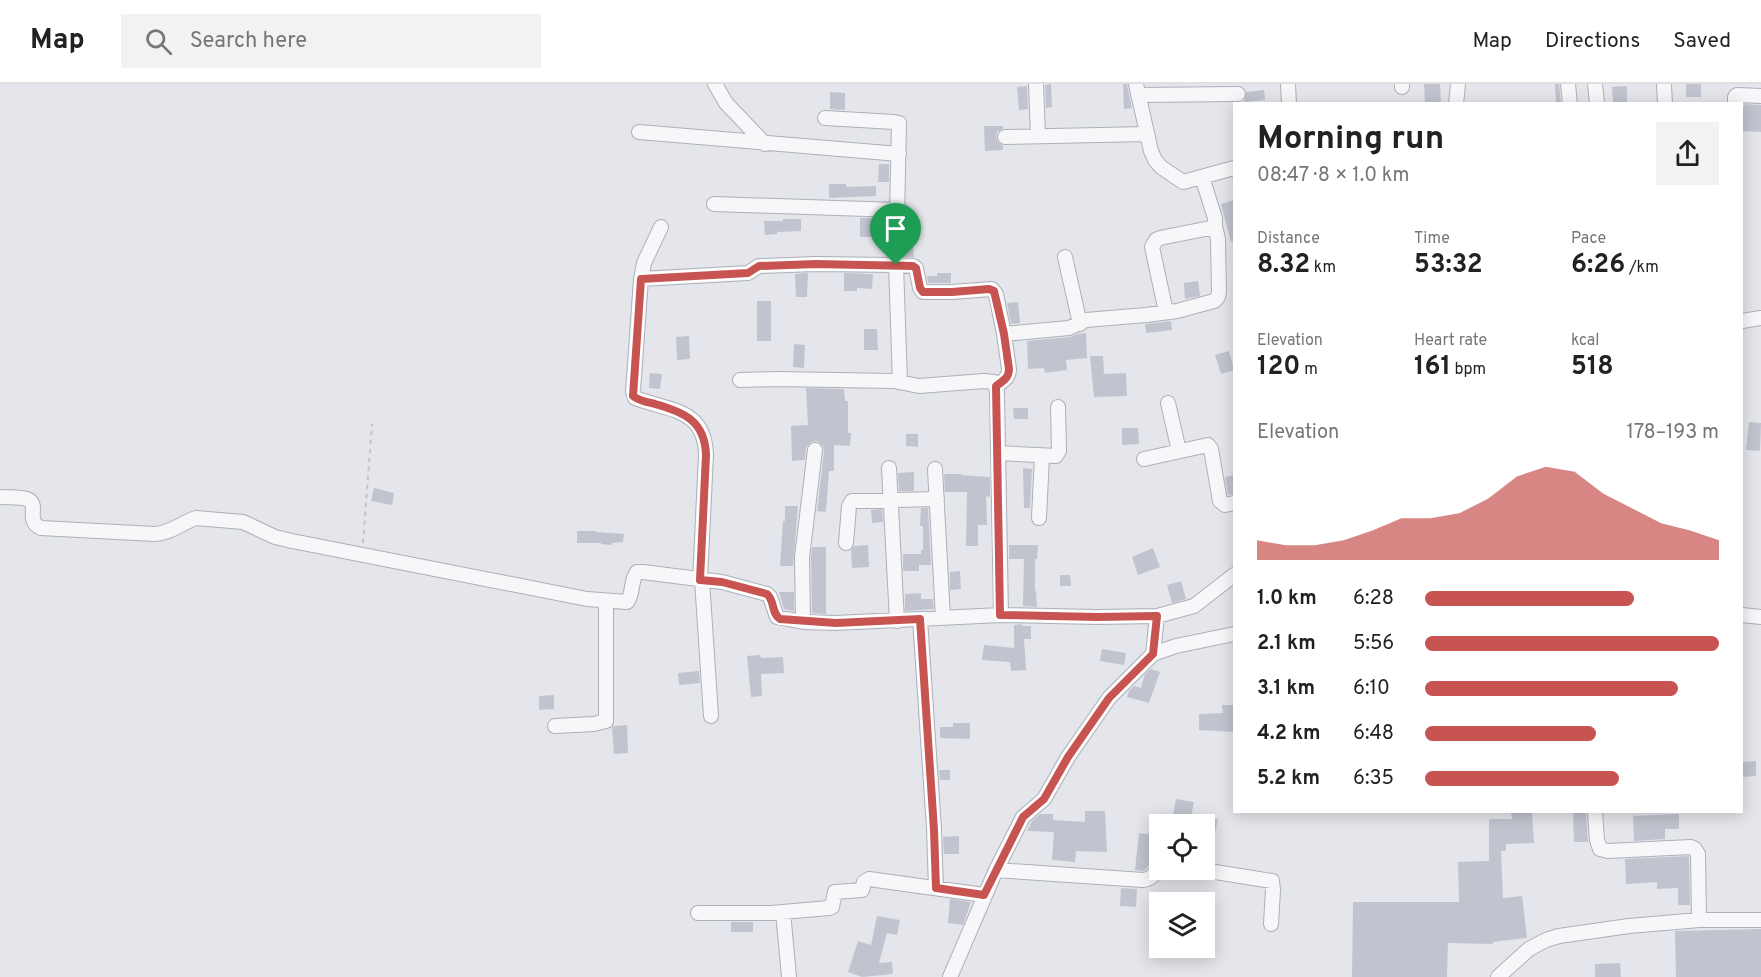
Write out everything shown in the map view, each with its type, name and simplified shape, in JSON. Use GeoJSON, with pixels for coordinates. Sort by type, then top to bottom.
{"type":"FeatureCollection","features":[{"type":"Feature","properties":{"kind":"street"},"geometry":{"type":"LineString","coordinates":[[715,84],[726,103],[765,144]]}},
{"type":"Feature","properties":{"kind":"street"},"geometry":{"type":"LineString","coordinates":[[1036,84],[1038,136]]}},
{"type":"Feature","properties":{"kind":"street"},"geometry":{"type":"LineString","coordinates":[[1288,84],[1289,102]]}},
{"type":"Feature","properties":{"kind":"street"},"geometry":{"type":"LineString","coordinates":[[1456,102],[1458,84]]}},
{"type":"Feature","properties":{"kind":"street"},"geometry":{"type":"LineString","coordinates":[[1568,84],[1570,102]]}},
{"type":"Feature","properties":{"kind":"street"},"geometry":{"type":"LineString","coordinates":[[1595,84],[1597,102]]}},
{"type":"Feature","properties":{"kind":"street"},"geometry":{"type":"LineString","coordinates":[[1664,85],[1665,102]]}},
{"type":"Feature","properties":{"kind":"street"},"geometry":{"type":"LineString","coordinates":[[1233,168],[1181,182],[1161,167],[1151,151],[1137,89],[1201,89],[1238,94]]}},
{"type":"Feature","properties":{"kind":"street"},"geometry":{"type":"LineString","coordinates":[[1735,102],[1737,95],[1761,96]]}},
{"type":"Feature","properties":{"kind":"street"},"geometry":{"type":"LineString","coordinates":[[825,118],[897,122],[900,129],[896,265],[900,382]]}},
{"type":"Feature","properties":{"kind":"street"},"geometry":{"type":"LineString","coordinates":[[639,132],[899,154]]}},
{"type":"Feature","properties":{"kind":"street"},"geometry":{"type":"LineString","coordinates":[[1005,137],[1147,134]]}},
{"type":"Feature","properties":{"kind":"street"},"geometry":{"type":"LineString","coordinates":[[1004,334],[1069,328],[1089,320],[1166,312],[1207,304],[1217,299],[1219,292],[1218,239],[1215,218],[1202,177]]}},
{"type":"Feature","properties":{"kind":"street"},"geometry":{"type":"LineString","coordinates":[[714,204],[897,210]]}},
{"type":"Feature","properties":{"kind":"street"},"geometry":{"type":"LineString","coordinates":[[1166,312],[1152,253],[1153,243],[1160,238],[1215,225]]}},
{"type":"Feature","properties":{"kind":"street"},"geometry":{"type":"LineString","coordinates":[[661,227],[644,263],[641,279],[633,396],[639,400],[680,411],[689,417],[704,437],[706,446],[701,580],[711,716]]}},
{"type":"Feature","properties":{"kind":"street"},"geometry":{"type":"LineString","coordinates":[[1065,257],[1080,324]]}},
{"type":"Feature","properties":{"kind":"street"},"geometry":{"type":"LineString","coordinates":[[641,279],[748,273],[759,266],[896,265],[916,268],[923,292],[992,289],[996,294],[1009,374],[996,386]]}},
{"type":"Feature","properties":{"kind":"street"},"geometry":{"type":"LineString","coordinates":[[1743,321],[1761,318]]}},
{"type":"Feature","properties":{"kind":"street"},"geometry":{"type":"LineString","coordinates":[[740,380],[900,382],[919,386],[994,382],[998,453],[1000,615]]}},
{"type":"Feature","properties":{"kind":"street"},"geometry":{"type":"LineString","coordinates":[[1168,403],[1179,451]]}},
{"type":"Feature","properties":{"kind":"street"},"geometry":{"type":"LineString","coordinates":[[998,453],[1042,456],[1058,454],[1058,407]]}},
{"type":"Feature","properties":{"kind":"street"},"geometry":{"type":"LineString","coordinates":[[1144,459],[1205,445],[1210,447],[1220,501],[1225,505],[1233,503]]}},
{"type":"Feature","properties":{"kind":"street"},"geometry":{"type":"LineString","coordinates":[[803,622],[802,557],[814,450]]}},
{"type":"Feature","properties":{"kind":"street"},"geometry":{"type":"LineString","coordinates":[[1039,518],[1042,456]]}},
{"type":"Feature","properties":{"kind":"street"},"geometry":{"type":"LineString","coordinates":[[889,468],[897,621]]}},
{"type":"Feature","properties":{"kind":"street"},"geometry":{"type":"LineString","coordinates":[[935,469],[943,618]]}},
{"type":"Feature","properties":{"kind":"street"},"geometry":{"type":"LineString","coordinates":[[0,497],[30,501],[33,504],[35,525],[41,528],[155,534],[171,531],[188,520],[202,518],[243,522],[275,537],[606,601],[627,602],[630,598],[633,577],[637,572],[722,582],[767,594],[777,617],[803,622],[897,621],[1000,615],[1157,616],[1194,606],[1233,576]]}},
{"type":"Feature","properties":{"kind":"street"},"geometry":{"type":"LineString","coordinates":[[846,543],[849,506],[852,501],[937,499]]}},
{"type":"Feature","properties":{"kind":"street"},"geometry":{"type":"LineString","coordinates":[[555,726],[606,722],[606,601]]}},
{"type":"Feature","properties":{"kind":"street"},"geometry":{"type":"LineString","coordinates":[[1743,615],[1761,616]]}},
{"type":"Feature","properties":{"kind":"street"},"geometry":{"type":"LineString","coordinates":[[1153,654],[1157,616]]}},
{"type":"Feature","properties":{"kind":"street"},"geometry":{"type":"LineString","coordinates":[[920,619],[936,888]]}},
{"type":"Feature","properties":{"kind":"street"},"geometry":{"type":"LineString","coordinates":[[950,977],[984,895],[1023,817],[1044,799],[1068,757],[1109,698],[1153,654],[1176,646],[1233,634]]}},
{"type":"Feature","properties":{"kind":"street"},"geometry":{"type":"LineString","coordinates":[[1595,813],[1599,849],[1608,851],[1691,847],[1695,849],[1698,854],[1699,920]]}},
{"type":"Feature","properties":{"kind":"street"},"geometry":{"type":"LineString","coordinates":[[996,870],[1149,879]]}},
{"type":"Feature","properties":{"kind":"street"},"geometry":{"type":"LineString","coordinates":[[1215,872],[1272,881],[1274,890],[1270,924]]}},
{"type":"Feature","properties":{"kind":"street"},"geometry":{"type":"LineString","coordinates":[[698,913],[783,912],[831,908],[835,892],[860,891],[864,882],[869,879],[984,895]]}},
{"type":"Feature","properties":{"kind":"street"},"geometry":{"type":"LineString","coordinates":[[783,912],[789,977]]}},
{"type":"Feature","properties":{"kind":"street"},"geometry":{"type":"LineString","coordinates":[[1498,977],[1529,949],[1559,936],[1629,926],[1699,920],[1761,920]]}},
{"type":"Feature","properties":{"kind":"path"},"geometry":{"type":"LineString","coordinates":[[361,555],[372,424]]}},
{"type":"Feature","properties":{"kind":"building"},"geometry":{"type":"Polygon","coordinates":[[[1051,84],[1052,107],[1046,108],[1045,85],[1051,84]]]}},
{"type":"Feature","properties":{"kind":"building"},"geometry":{"type":"Polygon","coordinates":[[[1123,84],[1127,84],[1132,108],[1124,109],[1123,84]]]}},
{"type":"Feature","properties":{"kind":"building"},"geometry":{"type":"Polygon","coordinates":[[[1424,84],[1440,84],[1441,102],[1425,102],[1424,84]]]}},
{"type":"Feature","properties":{"kind":"building"},"geometry":{"type":"Polygon","coordinates":[[[1555,84],[1559,84],[1561,102],[1556,102],[1555,84]]]}},
{"type":"Feature","properties":{"kind":"building"},"geometry":{"type":"Polygon","coordinates":[[[1686,84],[1701,84],[1701,97],[1686,97],[1686,84]]]}},
{"type":"Feature","properties":{"kind":"building"},"geometry":{"type":"Polygon","coordinates":[[[1027,86],[1028,109],[1019,110],[1017,87],[1027,86]]]}},
{"type":"Feature","properties":{"kind":"building"},"geometry":{"type":"Polygon","coordinates":[[[1627,86],[1627,102],[1613,102],[1612,87],[1627,86]]]}},
{"type":"Feature","properties":{"kind":"building"},"geometry":{"type":"Polygon","coordinates":[[[1264,90],[1265,100],[1244,102],[1246,92],[1264,90]]]}},
{"type":"Feature","properties":{"kind":"building"},"geometry":{"type":"Polygon","coordinates":[[[830,92],[845,93],[845,110],[830,109],[830,92]]]}},
{"type":"Feature","properties":{"kind":"building"},"geometry":{"type":"Polygon","coordinates":[[[1744,104],[1761,105],[1761,132],[1743,131],[1744,104]]]}},
{"type":"Feature","properties":{"kind":"building"},"geometry":{"type":"Polygon","coordinates":[[[984,126],[1003,126],[1003,129],[997,132],[996,137],[1003,146],[1003,150],[985,151],[984,126]]]}},
{"type":"Feature","properties":{"kind":"building"},"geometry":{"type":"Polygon","coordinates":[[[879,164],[889,164],[889,182],[878,182],[879,164]]]}},
{"type":"Feature","properties":{"kind":"building"},"geometry":{"type":"Polygon","coordinates":[[[829,184],[846,184],[846,187],[876,186],[876,196],[829,198],[829,184]]]}},
{"type":"Feature","properties":{"kind":"building"},"geometry":{"type":"Polygon","coordinates":[[[1233,200],[1233,241],[1231,242],[1221,204],[1233,200]]]}},
{"type":"Feature","properties":{"kind":"building"},"geometry":{"type":"Polygon","coordinates":[[[860,218],[874,218],[874,237],[860,237],[860,218]]]}},
{"type":"Feature","properties":{"kind":"building"},"geometry":{"type":"Polygon","coordinates":[[[783,219],[801,219],[801,231],[765,235],[764,221],[783,221],[783,219]]]}},
{"type":"Feature","properties":{"kind":"building"},"geometry":{"type":"Polygon","coordinates":[[[905,247],[913,247],[914,257],[905,257],[905,247]]]}},
{"type":"Feature","properties":{"kind":"building"},"geometry":{"type":"Polygon","coordinates":[[[808,273],[807,297],[796,297],[795,274],[808,273]]]}},
{"type":"Feature","properties":{"kind":"building"},"geometry":{"type":"Polygon","coordinates":[[[844,273],[873,274],[872,289],[857,288],[857,291],[844,291],[844,273]]]}},
{"type":"Feature","properties":{"kind":"building"},"geometry":{"type":"Polygon","coordinates":[[[937,273],[951,273],[951,283],[928,283],[927,276],[937,276],[937,273]]]}},
{"type":"Feature","properties":{"kind":"building"},"geometry":{"type":"Polygon","coordinates":[[[1198,281],[1200,296],[1185,299],[1184,283],[1198,281]]]}},
{"type":"Feature","properties":{"kind":"building"},"geometry":{"type":"Polygon","coordinates":[[[757,301],[771,301],[771,341],[757,341],[757,301]]]}},
{"type":"Feature","properties":{"kind":"building"},"geometry":{"type":"Polygon","coordinates":[[[1018,302],[1020,323],[1011,324],[1007,303],[1018,302]]]}},
{"type":"Feature","properties":{"kind":"building"},"geometry":{"type":"Polygon","coordinates":[[[1171,321],[1172,330],[1146,333],[1145,324],[1171,321]]]}},
{"type":"Feature","properties":{"kind":"building"},"geometry":{"type":"Polygon","coordinates":[[[864,329],[877,329],[878,350],[864,350],[864,329]]]}},
{"type":"Feature","properties":{"kind":"building"},"geometry":{"type":"Polygon","coordinates":[[[1086,333],[1087,358],[1066,360],[1067,370],[1045,373],[1044,368],[1028,369],[1027,341],[1070,337],[1086,333]]]}},
{"type":"Feature","properties":{"kind":"building"},"geometry":{"type":"Polygon","coordinates":[[[689,336],[690,359],[677,360],[676,337],[689,336]]]}},
{"type":"Feature","properties":{"kind":"building"},"geometry":{"type":"Polygon","coordinates":[[[794,344],[805,345],[804,368],[793,367],[794,344]]]}},
{"type":"Feature","properties":{"kind":"building"},"geometry":{"type":"Polygon","coordinates":[[[1229,351],[1233,370],[1221,374],[1215,355],[1229,351]]]}},
{"type":"Feature","properties":{"kind":"building"},"geometry":{"type":"Polygon","coordinates":[[[1090,356],[1103,356],[1104,374],[1126,373],[1127,396],[1094,397],[1090,356]]]}},
{"type":"Feature","properties":{"kind":"building"},"geometry":{"type":"Polygon","coordinates":[[[650,373],[662,374],[660,389],[649,388],[650,373]]]}},
{"type":"Feature","properties":{"kind":"building"},"geometry":{"type":"Polygon","coordinates":[[[806,388],[844,389],[845,401],[848,401],[850,446],[834,445],[834,471],[829,471],[826,512],[817,511],[823,446],[817,441],[811,442],[806,448],[805,460],[792,461],[791,426],[808,425],[806,388]]]}},
{"type":"Feature","properties":{"kind":"building"},"geometry":{"type":"Polygon","coordinates":[[[1013,408],[1028,408],[1028,419],[1014,419],[1013,408]]]}},
{"type":"Feature","properties":{"kind":"building"},"geometry":{"type":"Polygon","coordinates":[[[1749,422],[1761,423],[1760,451],[1746,450],[1749,422]]]}},
{"type":"Feature","properties":{"kind":"building"},"geometry":{"type":"Polygon","coordinates":[[[1122,428],[1138,428],[1139,444],[1122,445],[1122,428]]]}},
{"type":"Feature","properties":{"kind":"building"},"geometry":{"type":"Polygon","coordinates":[[[906,434],[918,434],[918,447],[906,446],[906,434]]]}},
{"type":"Feature","properties":{"kind":"building"},"geometry":{"type":"Polygon","coordinates":[[[1023,468],[1032,469],[1030,508],[1024,508],[1023,468]]]}},
{"type":"Feature","properties":{"kind":"building"},"geometry":{"type":"Polygon","coordinates":[[[914,472],[914,491],[899,491],[898,473],[914,472]]]}},
{"type":"Feature","properties":{"kind":"building"},"geometry":{"type":"Polygon","coordinates":[[[944,474],[990,477],[990,497],[986,496],[987,525],[978,525],[978,546],[966,546],[967,492],[945,492],[944,474]]]}},
{"type":"Feature","properties":{"kind":"building"},"geometry":{"type":"Polygon","coordinates":[[[1233,475],[1233,494],[1228,495],[1225,477],[1233,475]]]}},
{"type":"Feature","properties":{"kind":"building"},"geometry":{"type":"Polygon","coordinates":[[[374,488],[394,493],[392,505],[371,501],[374,488]]]}},
{"type":"Feature","properties":{"kind":"building"},"geometry":{"type":"Polygon","coordinates":[[[785,506],[798,506],[793,566],[780,566],[785,506]]]}},
{"type":"Feature","properties":{"kind":"building"},"geometry":{"type":"Polygon","coordinates":[[[921,508],[928,508],[931,565],[919,565],[919,571],[903,571],[903,554],[921,554],[923,550],[923,526],[920,526],[921,508]]]}},
{"type":"Feature","properties":{"kind":"building"},"geometry":{"type":"Polygon","coordinates":[[[882,509],[883,522],[872,523],[871,510],[882,509]]]}},
{"type":"Feature","properties":{"kind":"building"},"geometry":{"type":"Polygon","coordinates":[[[577,531],[624,534],[623,542],[612,543],[612,545],[577,543],[577,531]]]}},
{"type":"Feature","properties":{"kind":"building"},"geometry":{"type":"Polygon","coordinates":[[[868,545],[869,567],[852,568],[851,550],[854,546],[868,545]]]}},
{"type":"Feature","properties":{"kind":"building"},"geometry":{"type":"Polygon","coordinates":[[[1009,545],[1038,545],[1037,559],[1035,559],[1037,607],[1023,606],[1024,559],[1009,559],[1009,545]]]}},
{"type":"Feature","properties":{"kind":"building"},"geometry":{"type":"Polygon","coordinates":[[[812,547],[826,547],[826,614],[812,613],[812,547]]]}},
{"type":"Feature","properties":{"kind":"building"},"geometry":{"type":"Polygon","coordinates":[[[1153,548],[1160,567],[1138,575],[1132,557],[1153,548]]]}},
{"type":"Feature","properties":{"kind":"building"},"geometry":{"type":"Polygon","coordinates":[[[960,571],[961,589],[950,590],[950,572],[960,571]]]}},
{"type":"Feature","properties":{"kind":"building"},"geometry":{"type":"Polygon","coordinates":[[[1060,575],[1070,575],[1071,586],[1060,586],[1060,575]]]}},
{"type":"Feature","properties":{"kind":"building"},"geometry":{"type":"Polygon","coordinates":[[[1181,581],[1186,599],[1172,603],[1167,585],[1181,581]]]}},
{"type":"Feature","properties":{"kind":"building"},"geometry":{"type":"Polygon","coordinates":[[[779,592],[794,592],[794,611],[784,609],[779,592]]]}},
{"type":"Feature","properties":{"kind":"building"},"geometry":{"type":"Polygon","coordinates":[[[921,593],[921,599],[933,599],[934,609],[905,611],[905,594],[921,593]]]}},
{"type":"Feature","properties":{"kind":"building"},"geometry":{"type":"Polygon","coordinates":[[[1022,624],[1022,626],[1031,626],[1031,639],[1024,639],[1026,670],[1011,671],[1010,662],[982,660],[984,645],[1014,648],[1014,625],[1022,624]]]}},
{"type":"Feature","properties":{"kind":"building"},"geometry":{"type":"Polygon","coordinates":[[[1102,649],[1126,653],[1124,665],[1100,661],[1102,649]]]}},
{"type":"Feature","properties":{"kind":"building"},"geometry":{"type":"Polygon","coordinates":[[[760,655],[761,658],[783,657],[784,673],[761,674],[762,696],[751,697],[747,656],[760,655]]]}},
{"type":"Feature","properties":{"kind":"building"},"geometry":{"type":"Polygon","coordinates":[[[1151,669],[1160,672],[1149,703],[1127,697],[1134,686],[1141,688],[1145,674],[1151,669]]]}},
{"type":"Feature","properties":{"kind":"building"},"geometry":{"type":"Polygon","coordinates":[[[699,671],[700,683],[679,685],[678,673],[699,671]]]}},
{"type":"Feature","properties":{"kind":"building"},"geometry":{"type":"Polygon","coordinates":[[[554,695],[554,709],[539,710],[539,696],[554,695]]]}},
{"type":"Feature","properties":{"kind":"building"},"geometry":{"type":"Polygon","coordinates":[[[1222,705],[1233,705],[1233,732],[1199,730],[1199,714],[1223,713],[1222,705]]]}},
{"type":"Feature","properties":{"kind":"building"},"geometry":{"type":"Polygon","coordinates":[[[953,723],[970,723],[970,739],[940,738],[940,727],[953,727],[953,723]]]}},
{"type":"Feature","properties":{"kind":"building"},"geometry":{"type":"Polygon","coordinates":[[[627,725],[628,753],[614,754],[612,727],[627,725]]]}},
{"type":"Feature","properties":{"kind":"building"},"geometry":{"type":"Polygon","coordinates":[[[1756,761],[1756,776],[1743,777],[1743,762],[1756,761]]]}},
{"type":"Feature","properties":{"kind":"building"},"geometry":{"type":"Polygon","coordinates":[[[939,770],[950,770],[950,780],[940,780],[939,770]]]}},
{"type":"Feature","properties":{"kind":"building"},"geometry":{"type":"Polygon","coordinates":[[[1176,799],[1194,802],[1192,814],[1173,814],[1176,799]]]}},
{"type":"Feature","properties":{"kind":"building"},"geometry":{"type":"Polygon","coordinates":[[[1085,811],[1105,811],[1107,852],[1076,851],[1075,862],[1052,860],[1054,832],[1027,831],[1032,821],[1040,814],[1053,814],[1053,820],[1085,822],[1085,811]]]}},
{"type":"Feature","properties":{"kind":"building"},"geometry":{"type":"Polygon","coordinates":[[[1511,813],[1532,813],[1534,843],[1506,844],[1506,851],[1501,851],[1503,898],[1522,896],[1527,938],[1493,942],[1493,944],[1448,943],[1447,977],[1352,977],[1353,902],[1459,902],[1458,862],[1489,861],[1489,819],[1512,819],[1511,813]]]}},
{"type":"Feature","properties":{"kind":"building"},"geometry":{"type":"Polygon","coordinates":[[[1573,813],[1586,813],[1588,842],[1574,842],[1573,813]]]}},
{"type":"Feature","properties":{"kind":"building"},"geometry":{"type":"Polygon","coordinates":[[[1679,814],[1679,829],[1665,829],[1665,839],[1634,841],[1633,816],[1679,814]]]}},
{"type":"Feature","properties":{"kind":"building"},"geometry":{"type":"Polygon","coordinates":[[[1139,833],[1149,834],[1149,865],[1143,871],[1135,870],[1139,833]]]}},
{"type":"Feature","properties":{"kind":"building"},"geometry":{"type":"Polygon","coordinates":[[[959,836],[959,854],[944,854],[943,837],[959,836]]]}},
{"type":"Feature","properties":{"kind":"building"},"geometry":{"type":"Polygon","coordinates":[[[1689,856],[1690,905],[1678,905],[1678,888],[1657,889],[1657,882],[1626,884],[1625,859],[1689,856]]]}},
{"type":"Feature","properties":{"kind":"building"},"geometry":{"type":"Polygon","coordinates":[[[1121,888],[1137,889],[1136,907],[1120,906],[1121,888]]]}},
{"type":"Feature","properties":{"kind":"building"},"geometry":{"type":"Polygon","coordinates":[[[950,899],[971,902],[963,925],[948,923],[950,899]]]}},
{"type":"Feature","properties":{"kind":"building"},"geometry":{"type":"Polygon","coordinates":[[[877,916],[900,920],[897,935],[887,933],[879,963],[892,962],[893,974],[862,977],[848,972],[858,941],[871,945],[877,916]]]}},
{"type":"Feature","properties":{"kind":"building"},"geometry":{"type":"Polygon","coordinates":[[[731,922],[753,922],[753,932],[731,932],[731,922]]]}},
{"type":"Feature","properties":{"kind":"building"},"geometry":{"type":"Polygon","coordinates":[[[1761,929],[1761,977],[1676,977],[1675,931],[1761,929]]]}},
{"type":"Feature","properties":{"kind":"building"},"geometry":{"type":"Polygon","coordinates":[[[1620,963],[1621,977],[1595,977],[1595,964],[1620,963]]]}},
{"type":"Feature","properties":{"kind":"route"},"geometry":{"type":"LineString","coordinates":[[896,265],[916,268],[923,292],[992,289],[996,294],[1009,369],[1006,379],[996,386],[1000,615],[1157,616],[1153,654],[1109,698],[1068,757],[1044,799],[1023,817],[984,895],[936,888],[920,619],[836,623],[780,619],[775,614],[772,601],[767,594],[722,582],[700,580],[706,455],[704,437],[689,417],[680,411],[633,396],[641,279],[748,273],[759,266],[896,265]]}}]}
